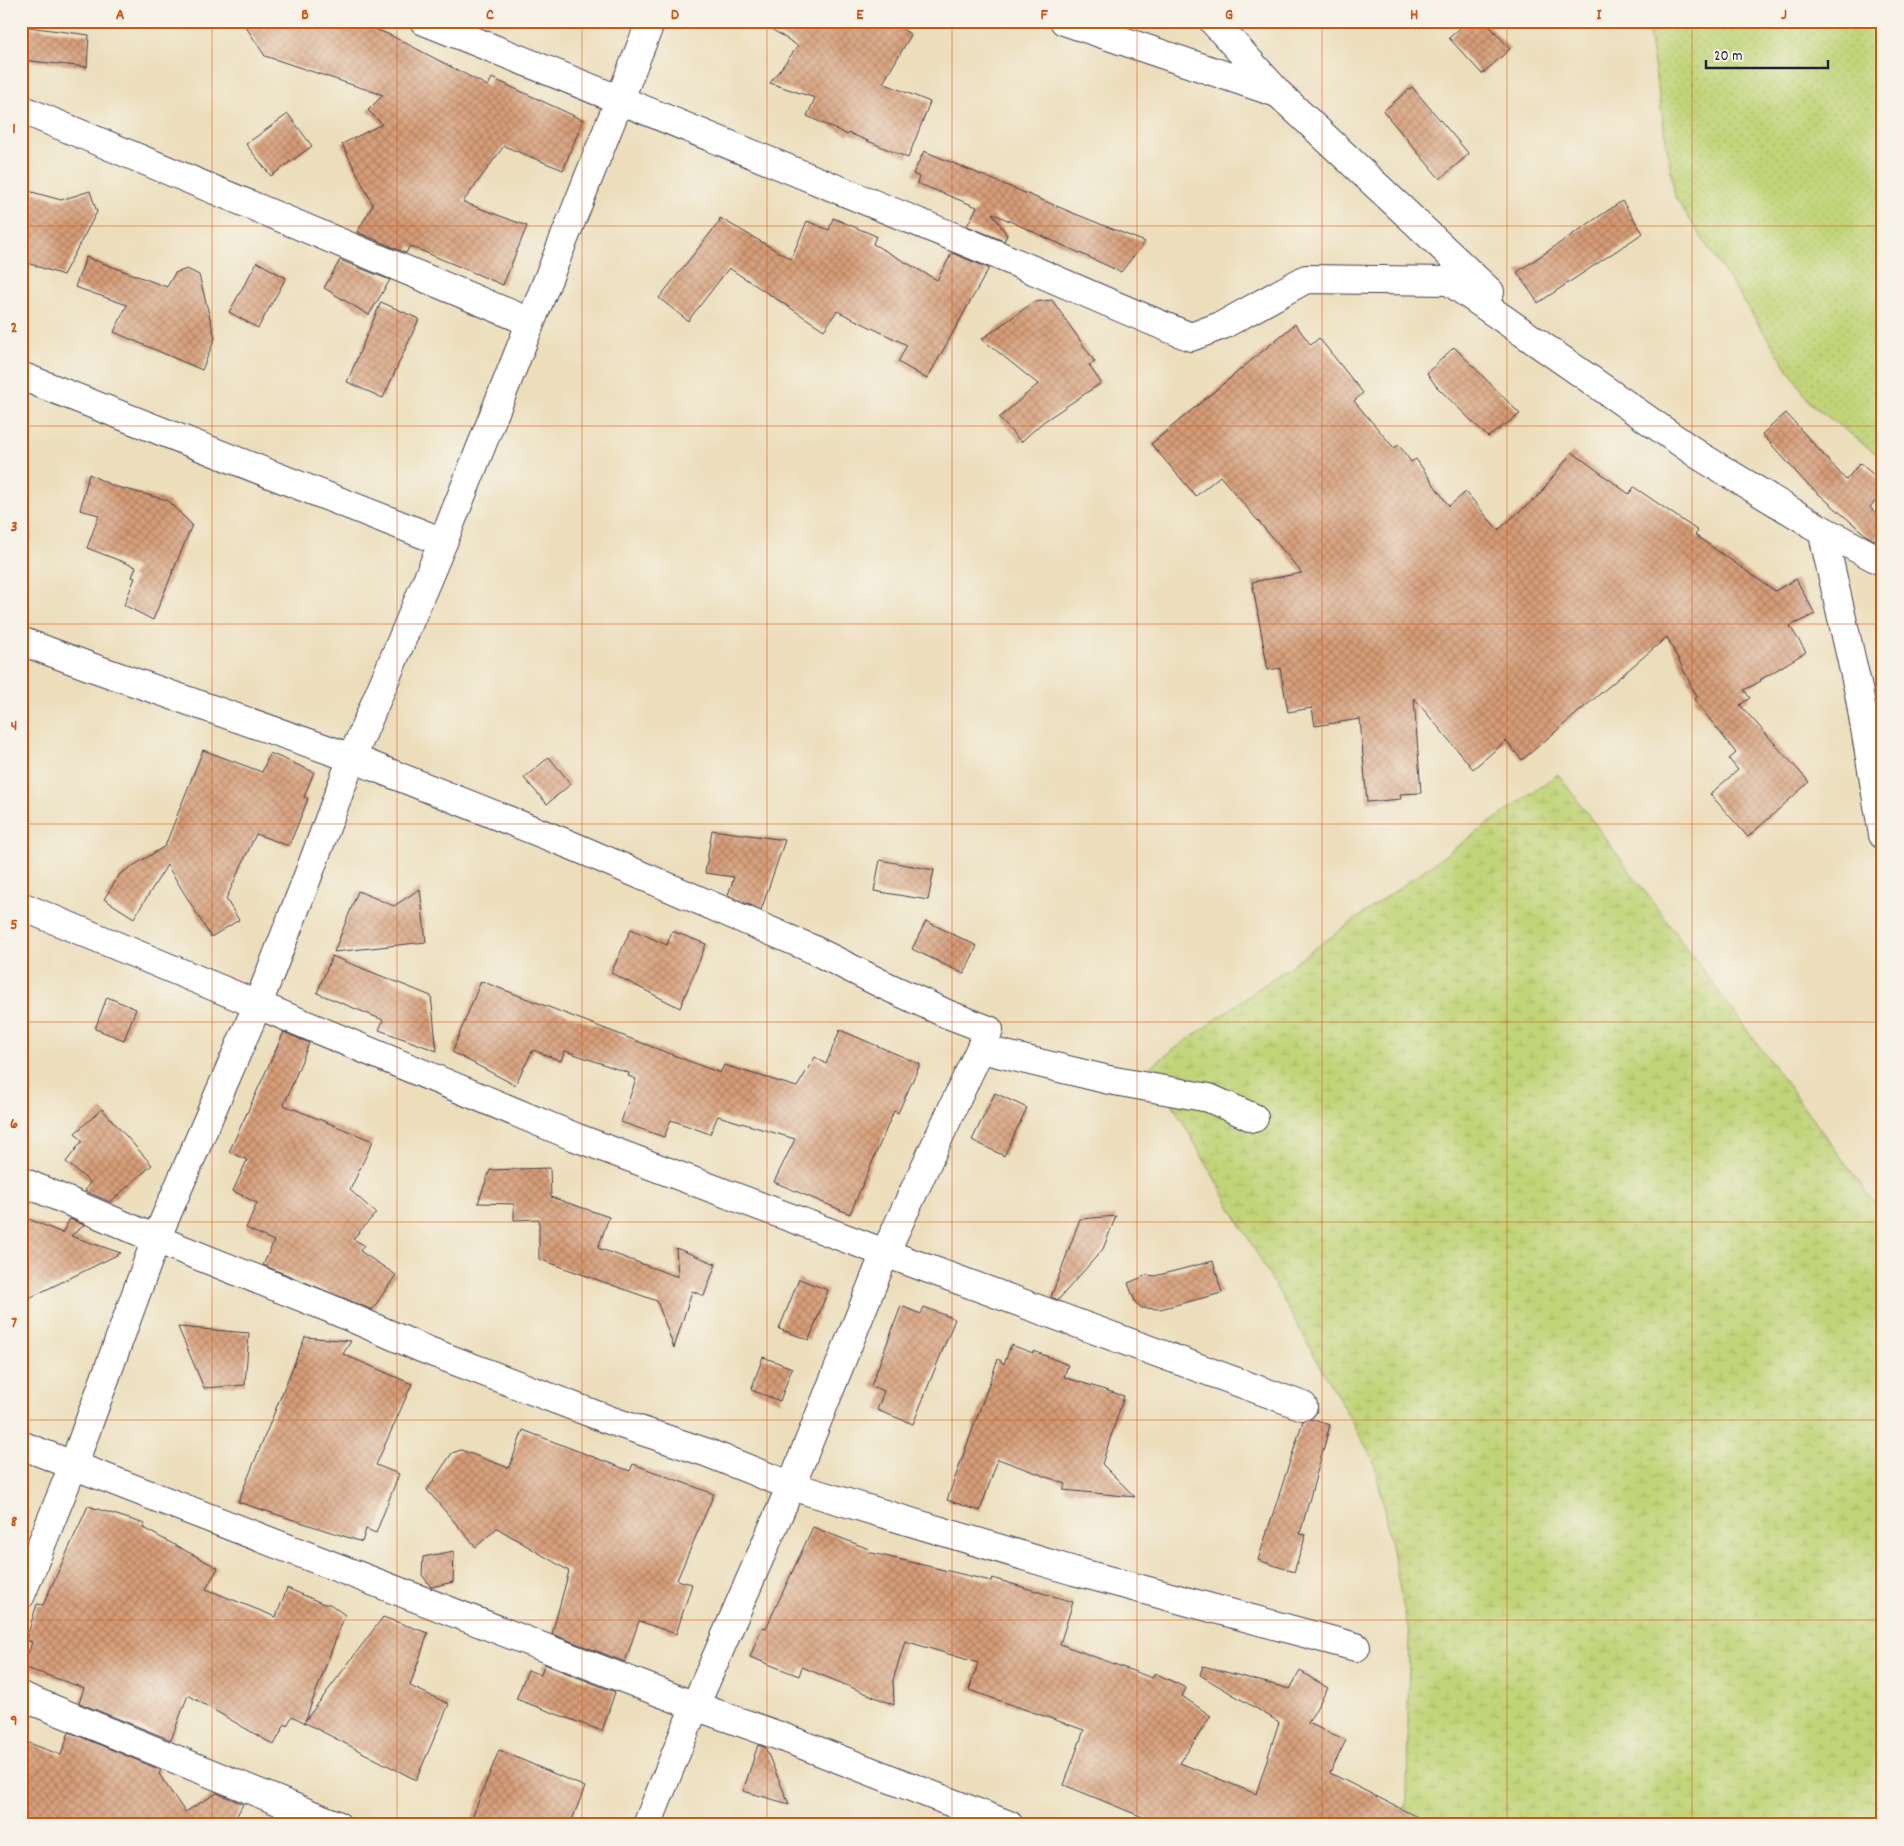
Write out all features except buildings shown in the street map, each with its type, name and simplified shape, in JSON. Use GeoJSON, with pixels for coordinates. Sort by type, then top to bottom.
{"type":"FeatureCollection","features":[{"type":"Feature","properties":{"kind":"street"},"geometry":{"type":"LineString","coordinates":[[424,21],[621,99],[1192,337],[1223,325],[1306,279],[1449,281],[1700,456],[1822,530],[1859,693],[1883,835]]}},
{"type":"Feature","properties":{"kind":"street"},"geometry":{"type":"LineString","coordinates":[[21,1595],[73,1466],[156,1239],[258,1004],[304,889],[352,758],[443,542],[651,21]]}},
{"type":"Feature","properties":{"kind":"street"},"geometry":{"type":"LineString","coordinates":[[1064,21],[1279,94]]}},
{"type":"Feature","properties":{"kind":"street"},"geometry":{"type":"LineString","coordinates":[[1213,21],[1279,94],[1456,262],[1570,364],[1658,430],[1776,506],[1883,562]]}},
{"type":"Feature","properties":{"kind":"street"},"geometry":{"type":"LineString","coordinates":[[21,109],[530,322]]}},
{"type":"Feature","properties":{"kind":"street"},"geometry":{"type":"LineString","coordinates":[[21,376],[443,542]]}},
{"type":"Feature","properties":{"kind":"street"},"geometry":{"type":"LineString","coordinates":[[21,641],[352,758],[573,846],[810,948],[947,1014],[989,1030],[885,1254],[790,1486],[695,1706],[647,1825]]}},
{"type":"Feature","properties":{"kind":"street"},"geometry":{"type":"LineString","coordinates":[[21,906],[574,1137],[885,1254],[1303,1406]]}},
{"type":"Feature","properties":{"kind":"street"},"geometry":{"type":"LineString","coordinates":[[981,1049],[1109,1080],[1209,1098],[1254,1118]]}},
{"type":"Feature","properties":{"kind":"street"},"geometry":{"type":"LineString","coordinates":[[21,1180],[156,1239],[329,1308],[421,1348],[790,1486],[1074,1571],[1356,1647]]}},
{"type":"Feature","properties":{"kind":"street"},"geometry":{"type":"LineString","coordinates":[[21,1445],[695,1706],[785,1738],[1009,1825]]}},
{"type":"Feature","properties":{"kind":"street"},"geometry":{"type":"LineString","coordinates":[[21,1696],[337,1825]]}},
{"type":"Feature","properties":{"kind":"green space"},"geometry":{"type":"Polygon","coordinates":[[[1647,21],[1883,21],[1883,459],[1811,404],[1675,197],[1647,21]]]}},
{"type":"Feature","properties":{"kind":"green space"},"geometry":{"type":"Polygon","coordinates":[[[1558,774],[1883,1214],[1883,1825],[1396,1825],[1407,1801],[1409,1634],[1374,1461],[1151,1066],[1558,774]]]}}]}
